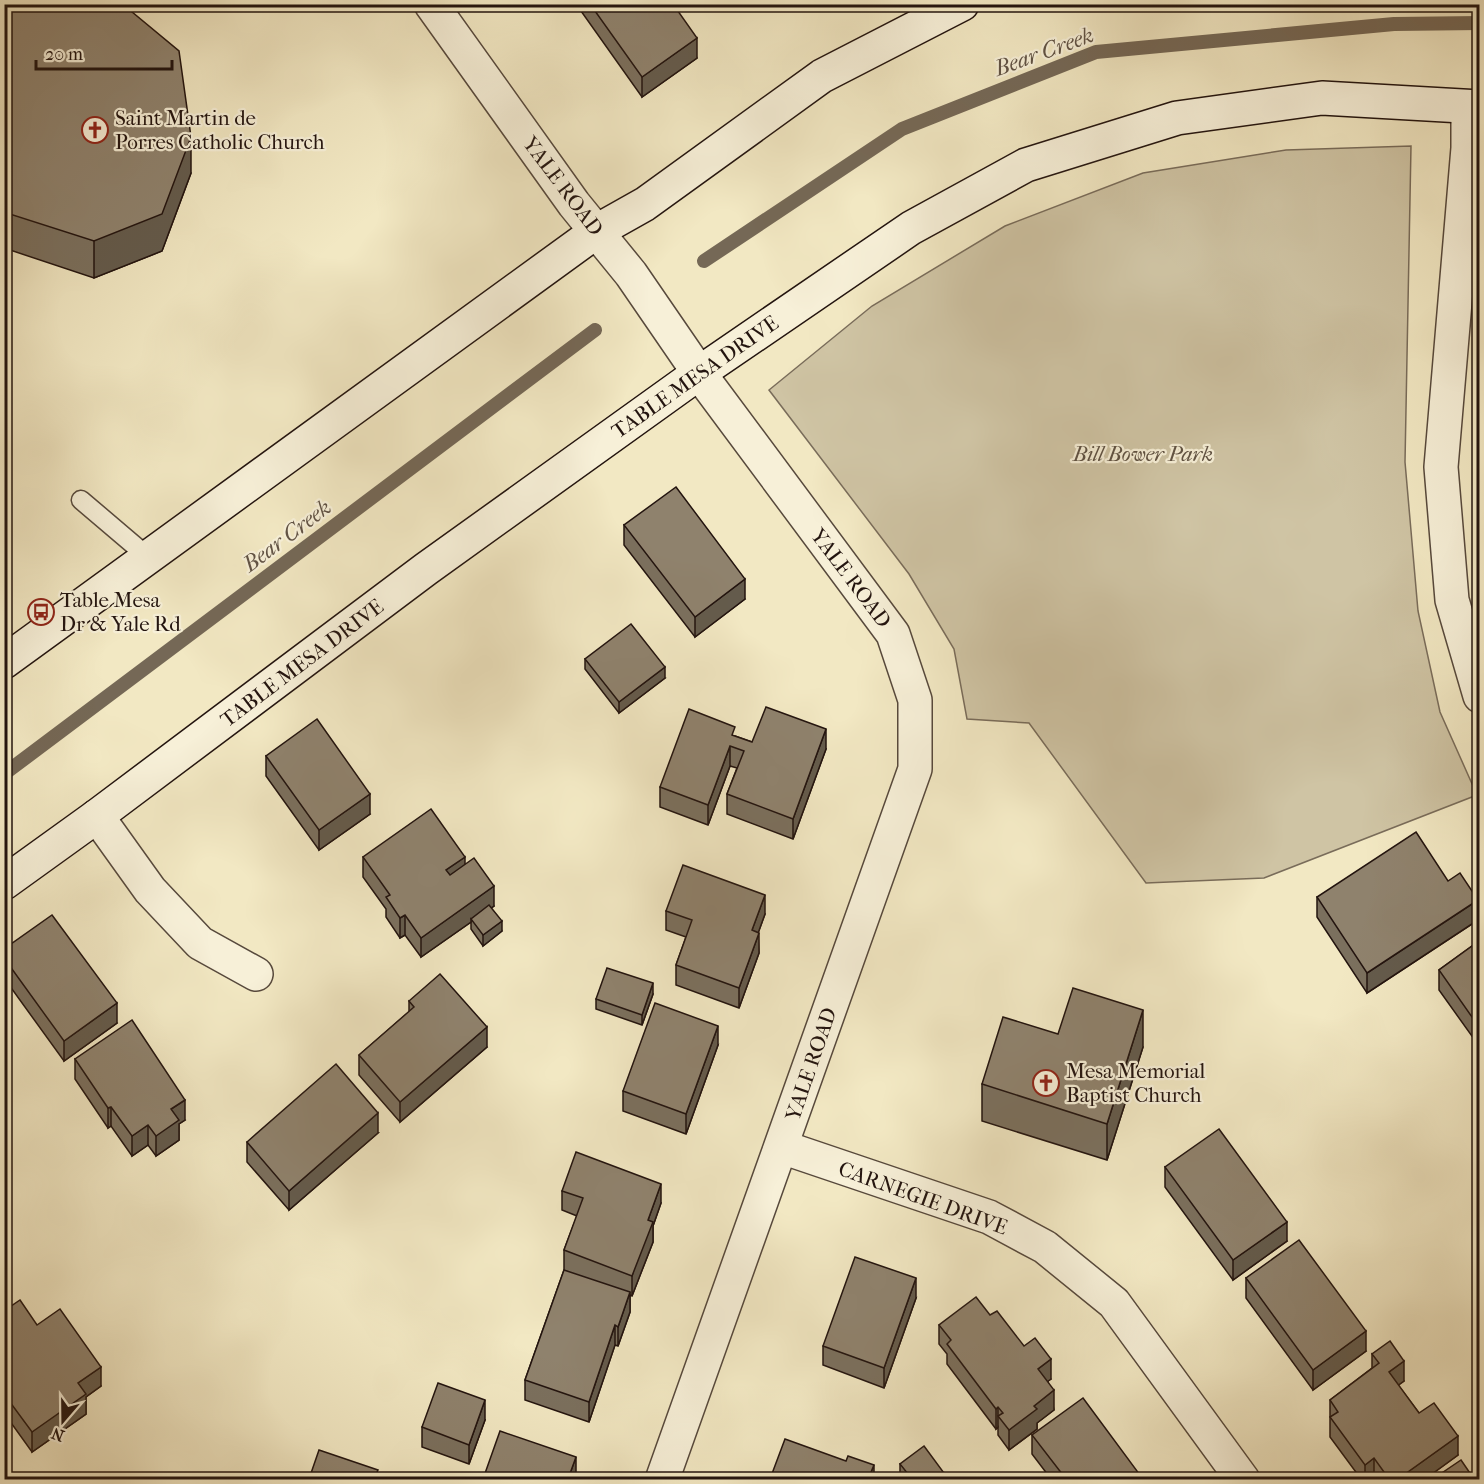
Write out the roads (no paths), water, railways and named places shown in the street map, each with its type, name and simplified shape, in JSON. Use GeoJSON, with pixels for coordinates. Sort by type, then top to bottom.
{"type":"FeatureCollection","features":[{"type":"Feature","properties":{"kind":"street","name":"YALE ROAD"},"geometry":{"type":"LineString","coordinates":[[431,4],[574,204],[631,274],[699,373],[893,634],[915,700],[915,768],[662,1479]]}},
{"type":"Feature","properties":{"kind":"street"},"geometry":{"type":"LineString","coordinates":[[4,662],[597,231],[645,204],[822,76],[962,4]]}},
{"type":"Feature","properties":{"kind":"street","name":"TABLE MESA DRIVE"},"geometry":{"type":"LineString","coordinates":[[4,883],[426,569],[699,373],[911,228],[1026,165],[1177,118],[1322,98],[1474,107]]}},
{"type":"Feature","properties":{"kind":"street"},"geometry":{"type":"LineString","coordinates":[[1474,107],[1468,148],[1442,468],[1452,600],[1479,696]]}},
{"type":"Feature","properties":{"kind":"street"},"geometry":{"type":"LineString","coordinates":[[97,816],[150,891],[200,943],[256,974]]}},
{"type":"Feature","properties":{"kind":"street","name":"CARNEGIE DRIVE"},"geometry":{"type":"LineString","coordinates":[[782,1147],[989,1217],[1045,1247],[1114,1304],[1243,1479]]}},
{"type":"Feature","properties":{"kind":"lane"},"geometry":{"type":"LineString","coordinates":[[81,500],[148,557]]}},
{"type":"Feature","properties":{"kind":"waterway","name":"Bear Creek"},"geometry":{"type":"LineString","coordinates":[[704,261],[902,129],[1096,52],[1394,24],[1480,23]]}},
{"type":"Feature","properties":{"kind":"waterway","name":"Bear Creek"},"geometry":{"type":"LineString","coordinates":[[4,774],[595,330]]}},
{"type":"Feature","properties":{"kind":"place","name":"Saint Martin de Porres Catholic Church"},"geometry":{"type":"Point","coordinates":[95,130]}},
{"type":"Feature","properties":{"kind":"place","name":"Table Mesa Dr & Yale Rd"},"geometry":{"type":"Point","coordinates":[41,612]}},
{"type":"Feature","properties":{"kind":"place","name":"Mesa Memorial Baptist Church"},"geometry":{"type":"Point","coordinates":[1046,1083]}},
{"type":"Feature","properties":{"kind":"park label","name":"Bill Bower Park"},"geometry":{"type":"Point","coordinates":[1143,454]}}]}
